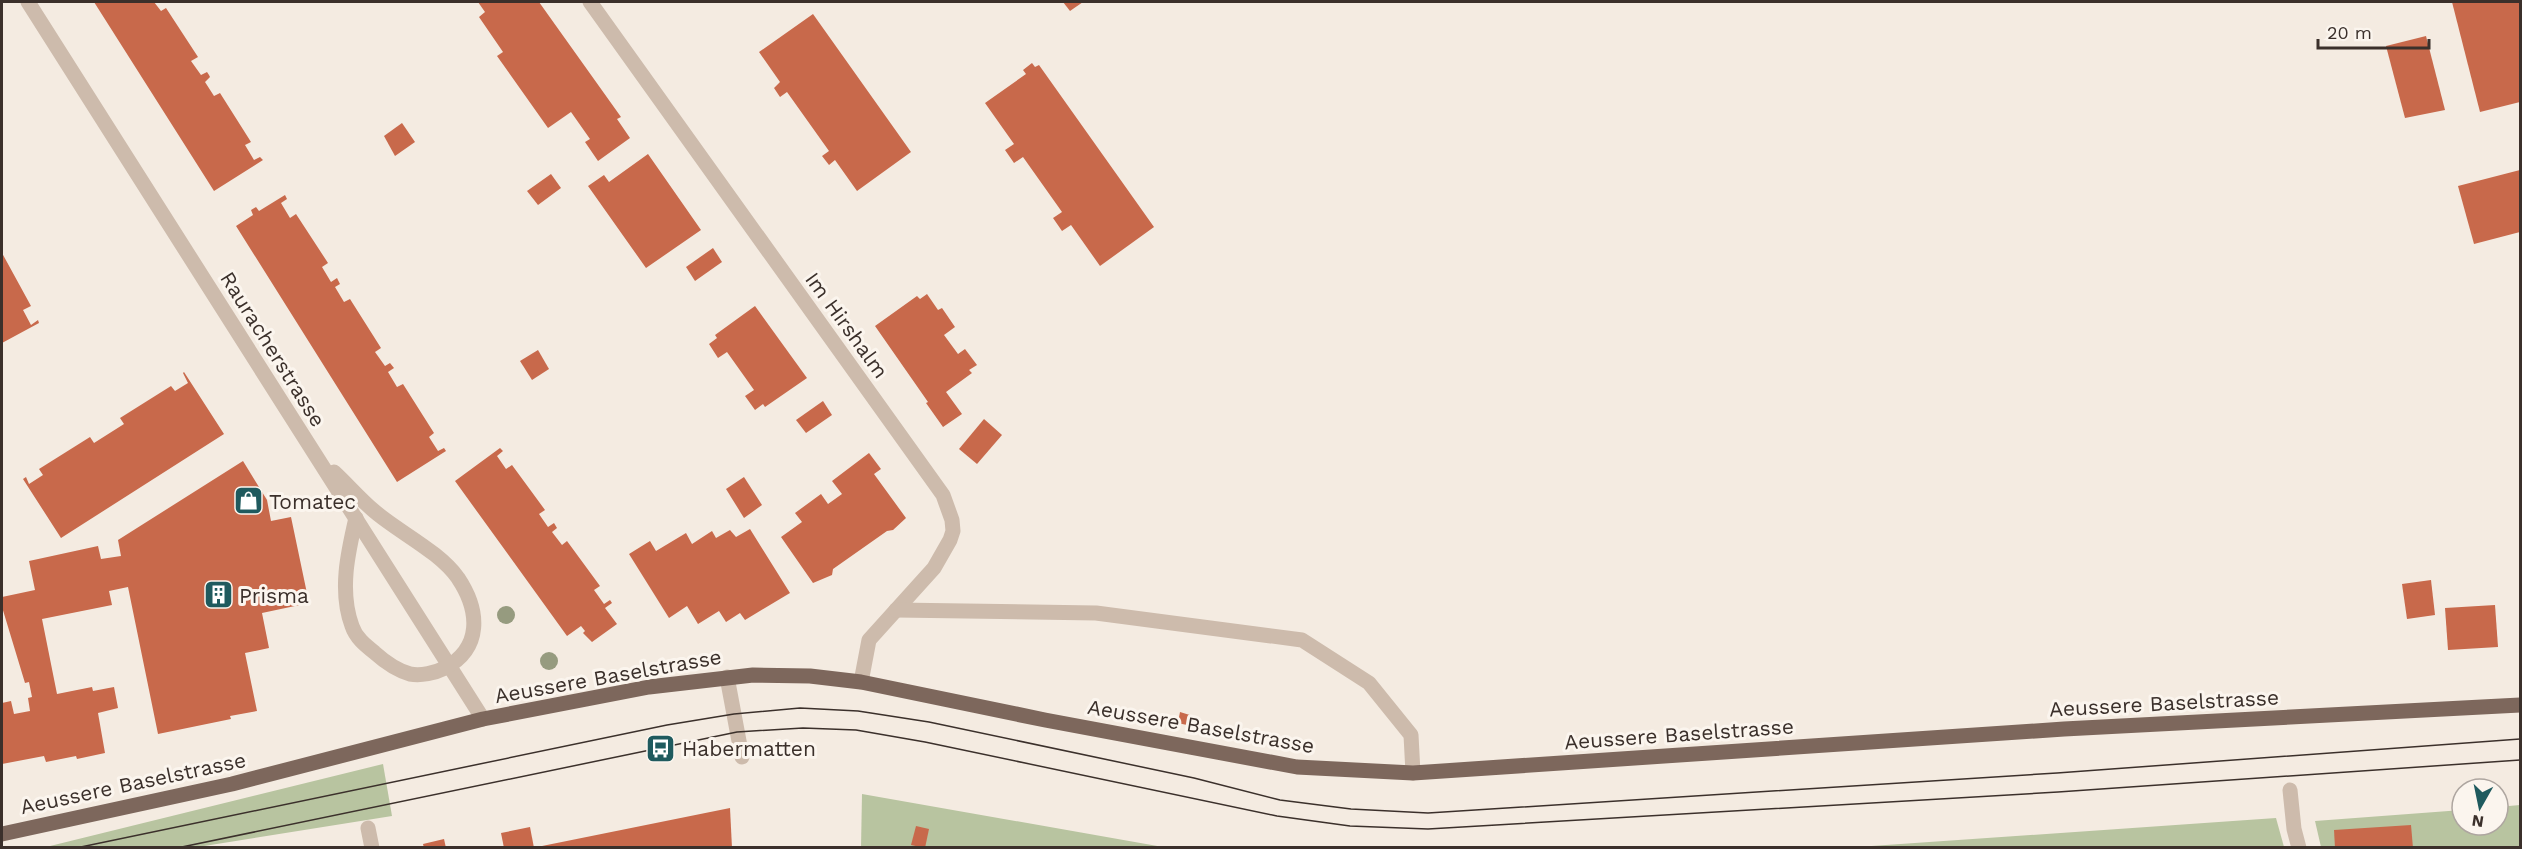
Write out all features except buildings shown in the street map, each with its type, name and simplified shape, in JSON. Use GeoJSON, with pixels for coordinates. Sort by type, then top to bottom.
{"type":"FeatureCollection","features":[{"type":"Feature","properties":{"kind":"main road","name":"Aeussere Baselstrasse"},"geometry":{"type":"LineString","coordinates":[[2,834],[232,784],[483,719],[649,687],[727,677],[810,676],[861,682],[1056,722],[1297,767],[1413,773],[2064,729],[2520,705]]}},
{"type":"Feature","properties":{"kind":"street","name":"Rauracherstrasse"},"geometry":{"type":"LineString","coordinates":[[28,2],[483,719]]}},
{"type":"Feature","properties":{"kind":"street","name":"Im Hirshalm"},"geometry":{"type":"LineString","coordinates":[[590,2],[943,495],[952,520],[953,531],[950,540],[934,568],[870,640],[861,682]]}},
{"type":"Feature","properties":{"kind":"street"},"geometry":{"type":"LineString","coordinates":[[315,453],[372,510],[439,559],[457,577],[468,596],[474,626],[470,645],[458,660],[434,673],[410,674],[390,666],[362,642],[352,627],[347,608],[346,562],[356,518]]}},
{"type":"Feature","properties":{"kind":"street"},"geometry":{"type":"LineString","coordinates":[[896,610],[1096,613],[1302,640],[1369,683],[1411,735],[1413,773]]}},
{"type":"Feature","properties":{"kind":"street"},"geometry":{"type":"LineString","coordinates":[[727,677],[742,757]]}},
{"type":"Feature","properties":{"kind":"street"},"geometry":{"type":"LineString","coordinates":[[2290,790],[2294,829],[2299,848]]}},
{"type":"Feature","properties":{"kind":"street"},"geometry":{"type":"LineString","coordinates":[[368,828],[372,848]]}},
{"type":"Feature","properties":{"kind":"green space"},"geometry":{"type":"Polygon","coordinates":[[[383,764],[392,816],[198,847],[46,847],[383,764]]]}},
{"type":"Feature","properties":{"kind":"green space"},"geometry":{"type":"Polygon","coordinates":[[[862,794],[1163,847],[861,848],[862,794]]]}},
{"type":"Feature","properties":{"kind":"green space"},"geometry":{"type":"Polygon","coordinates":[[[2520,805],[2520,847],[2321,847],[2315,821],[2450,811],[2450,837],[2510,837],[2510,806],[2520,805]]]}},
{"type":"Feature","properties":{"kind":"green space"},"geometry":{"type":"Polygon","coordinates":[[[2276,818],[2284,847],[1857,847],[2276,818]]]}},
{"type":"Feature","properties":{"kind":"tram line"},"geometry":{"type":"LineString","coordinates":[[76,848],[667,725],[734,714],[800,708],[858,711],[929,722],[1194,778],[1280,800],[1351,809],[1428,813],[2057,773],[2520,739]]}},
{"type":"Feature","properties":{"kind":"tram line"},"geometry":{"type":"LineString","coordinates":[[177,848],[737,732],[803,728],[856,730],[925,742],[1277,816],[1350,826],[1428,829],[2058,792],[2520,760]]}},
{"type":"Feature","properties":{"kind":"place","name":"Tomatec"},"geometry":{"type":"Point","coordinates":[248,501]}},
{"type":"Feature","properties":{"kind":"place","name":"Prisma"},"geometry":{"type":"Point","coordinates":[218,595]}},
{"type":"Feature","properties":{"kind":"place","name":"Habermatten"},"geometry":{"type":"Point","coordinates":[661,748]}}]}
